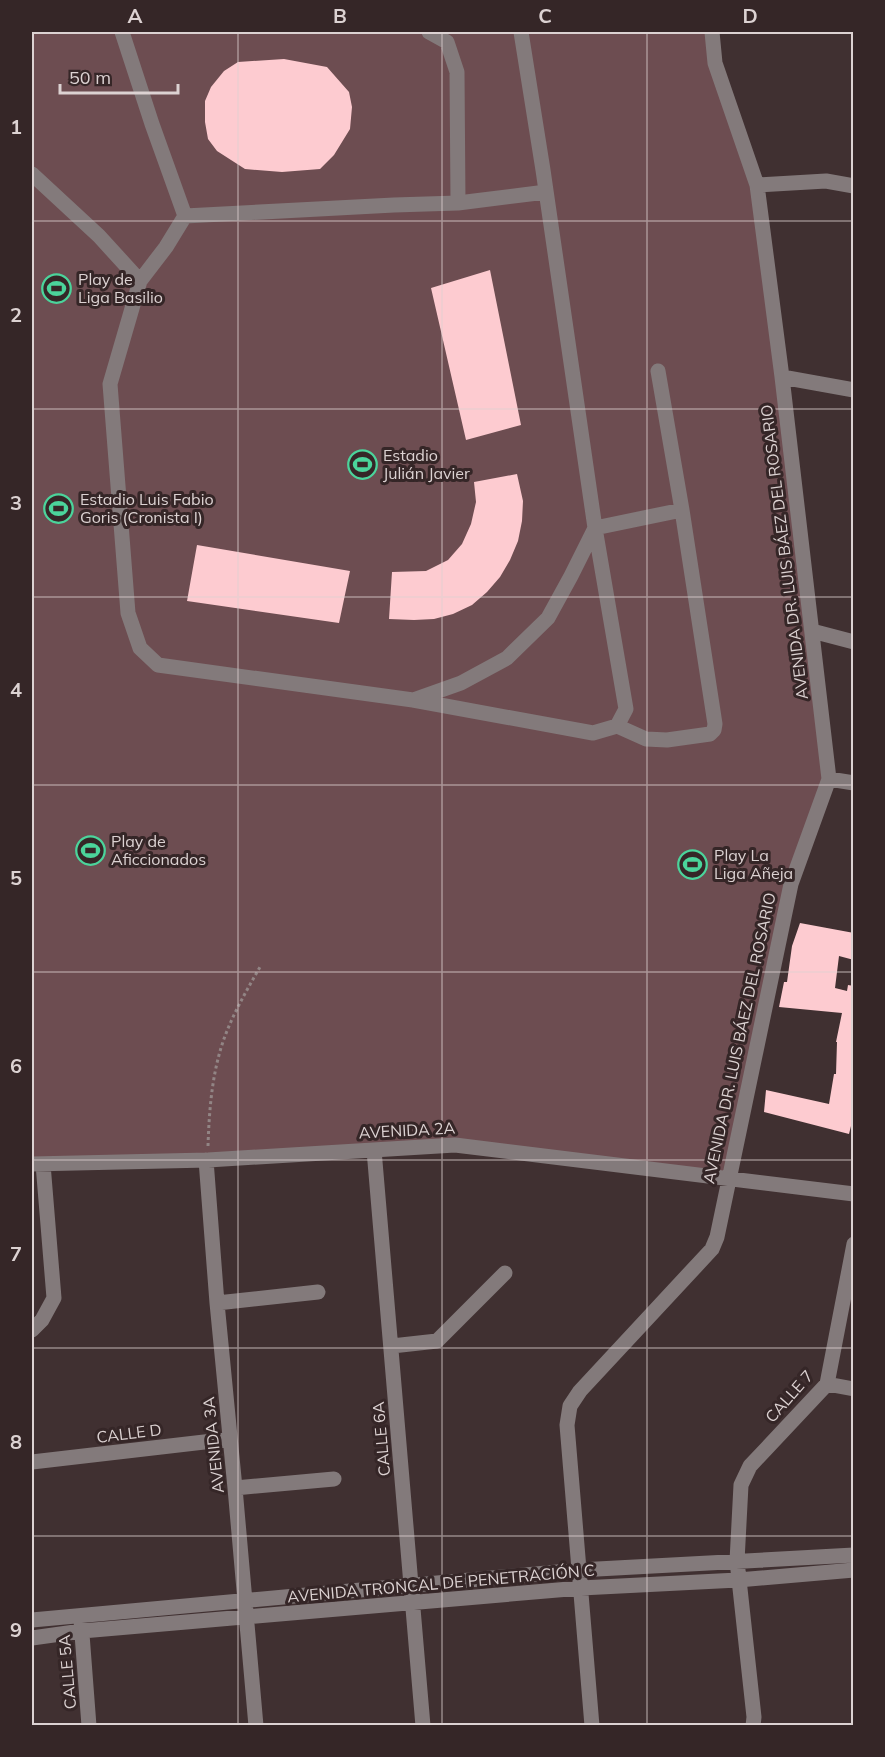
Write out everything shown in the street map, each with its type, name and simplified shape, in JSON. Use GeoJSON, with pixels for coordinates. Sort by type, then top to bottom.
{"type":"FeatureCollection","features":[{"type":"Feature","properties":{"kind":"street"},"geometry":{"type":"LineString","coordinates":[[122,32],[185,216]]}},
{"type":"Feature","properties":{"kind":"street"},"geometry":{"type":"LineString","coordinates":[[429,32],[447,42],[457,72],[458,204]]}},
{"type":"Feature","properties":{"kind":"street"},"geometry":{"type":"LineString","coordinates":[[520,32],[595,528],[626,709],[617,726]]}},
{"type":"Feature","properties":{"kind":"street","name":"AVENIDA DR. LUIS BÁEZ DEL ROSARIO"},"geometry":{"type":"LineString","coordinates":[[592,1725],[567,1425],[570,1406],[580,1391],[712,1249],[717,1237],[791,884],[829,779],[757,185],[715,63],[712,32]]}},
{"type":"Feature","properties":{"kind":"street"},"geometry":{"type":"LineString","coordinates":[[32,174],[99,236],[140,281]]}},
{"type":"Feature","properties":{"kind":"street"},"geometry":{"type":"LineString","coordinates":[[757,185],[826,182],[854,186]]}},
{"type":"Feature","properties":{"kind":"street"},"geometry":{"type":"LineString","coordinates":[[185,216],[394,205],[458,204],[546,192]]}},
{"type":"Feature","properties":{"kind":"street"},"geometry":{"type":"LineString","coordinates":[[185,216],[166,247],[140,281],[110,384],[128,613],[140,648],[158,665],[413,700],[593,733],[617,726],[646,739],[668,741],[710,734],[715,724],[658,371]]}},
{"type":"Feature","properties":{"kind":"street"},"geometry":{"type":"LineString","coordinates":[[782,377],[854,390]]}},
{"type":"Feature","properties":{"kind":"street"},"geometry":{"type":"LineString","coordinates":[[595,528],[682,510]]}},
{"type":"Feature","properties":{"kind":"street"},"geometry":{"type":"LineString","coordinates":[[413,700],[461,683],[507,658],[548,618],[595,528]]}},
{"type":"Feature","properties":{"kind":"street"},"geometry":{"type":"LineString","coordinates":[[812,631],[854,642]]}},
{"type":"Feature","properties":{"kind":"street"},"geometry":{"type":"LineString","coordinates":[[829,779],[854,783]]}},
{"type":"Feature","properties":{"kind":"street","name":"AVENIDA 2A"},"geometry":{"type":"LineString","coordinates":[[37,1164],[207,1160],[455,1145],[854,1194]]}},
{"type":"Feature","properties":{"kind":"street","name":"CALLE 6A"},"geometry":{"type":"LineString","coordinates":[[374,1150],[423,1725]]}},
{"type":"Feature","properties":{"kind":"street","name":"AVENIDA 3A"},"geometry":{"type":"LineString","coordinates":[[207,1160],[217,1303],[256,1725]]}},
{"type":"Feature","properties":{"kind":"street"},"geometry":{"type":"LineString","coordinates":[[32,1330],[42,1320],[54,1298],[37,1164]]}},
{"type":"Feature","properties":{"kind":"street","name":"CALLE 7"},"geometry":{"type":"LineString","coordinates":[[753,1725],[737,1561],[741,1485],[750,1466],[827,1384],[854,1244]]}},
{"type":"Feature","properties":{"kind":"street"},"geometry":{"type":"LineString","coordinates":[[392,1346],[436,1341],[505,1273]]}},
{"type":"Feature","properties":{"kind":"street"},"geometry":{"type":"LineString","coordinates":[[217,1303],[318,1292]]}},
{"type":"Feature","properties":{"kind":"street"},"geometry":{"type":"LineString","coordinates":[[827,1384],[854,1389]]}},
{"type":"Feature","properties":{"kind":"street","name":"CALLE D"},"geometry":{"type":"LineString","coordinates":[[32,1462],[230,1439]]}},
{"type":"Feature","properties":{"kind":"street"},"geometry":{"type":"LineString","coordinates":[[235,1488],[334,1479]]}},
{"type":"Feature","properties":{"kind":"street","name":"AVENIDA TRONCAL DE PENETRACIÓN C"},"geometry":{"type":"LineString","coordinates":[[32,1620],[579,1570],[854,1555]]}},
{"type":"Feature","properties":{"kind":"street","name":"AVENIDA TRONCAL DE PENETRACIÓN C"},"geometry":{"type":"LineString","coordinates":[[32,1638],[82,1631],[581,1588],[738,1580],[854,1570]]}},
{"type":"Feature","properties":{"kind":"street","name":"CALLE 5A"},"geometry":{"type":"LineString","coordinates":[[80,1615],[89,1725]]}},
{"type":"Feature","properties":{"kind":"path"},"geometry":{"type":"LineString","coordinates":[[207,1160],[210,1102],[219,1054],[231,1024],[260,967]]}},
{"type":"Feature","properties":{"kind":"shaded area"},"geometry":{"type":"Polygon","coordinates":[[[32,32],[712,32],[757,185],[829,779],[791,884],[728,1178],[455,1145],[32,1161],[32,32]]]}},
{"type":"Feature","properties":{"kind":"building"},"geometry":{"type":"Polygon","coordinates":[[[284,59],[327,67],[349,92],[352,107],[350,129],[334,155],[320,169],[282,172],[245,169],[217,151],[208,139],[205,101],[211,87],[224,71],[238,62],[284,59]]]}},
{"type":"Feature","properties":{"kind":"building"},"geometry":{"type":"Polygon","coordinates":[[[490,270],[521,425],[466,440],[431,288],[490,270]]]}},
{"type":"Feature","properties":{"kind":"building"},"geometry":{"type":"Polygon","coordinates":[[[517,474],[523,501],[518,541],[500,577],[487,592],[472,605],[453,614],[434,619],[389,619],[392,572],[426,571],[448,560],[462,544],[471,524],[476,502],[474,482],[517,474]]]}},
{"type":"Feature","properties":{"kind":"building"},"geometry":{"type":"Polygon","coordinates":[[[197,545],[350,571],[339,623],[187,601],[197,545]]]}},
{"type":"Feature","properties":{"kind":"building"},"geometry":{"type":"Polygon","coordinates":[[[800,923],[854,933],[854,960],[839,956],[835,988],[847,991],[848,985],[854,986],[854,1114],[849,1134],[764,1112],[766,1090],[829,1104],[834,1074],[836,1074],[836,1042],[842,1013],[779,1007],[784,982],[787,982],[792,946],[800,923]]]}},
{"type":"Feature","properties":{"kind":"place","name":"Play de Liga Basilio"},"geometry":{"type":"Point","coordinates":[57,288]}},
{"type":"Feature","properties":{"kind":"place","name":"Estadio Julián Javier"},"geometry":{"type":"Point","coordinates":[362,464]}},
{"type":"Feature","properties":{"kind":"place","name":"Estadio Luis Fabio Goris (Cronista I)"},"geometry":{"type":"Point","coordinates":[59,508]}},
{"type":"Feature","properties":{"kind":"place","name":"Play de Aficcionados"},"geometry":{"type":"Point","coordinates":[90,850]}},
{"type":"Feature","properties":{"kind":"place","name":"Play La Liga Añeja"},"geometry":{"type":"Point","coordinates":[693,864]}}]}
